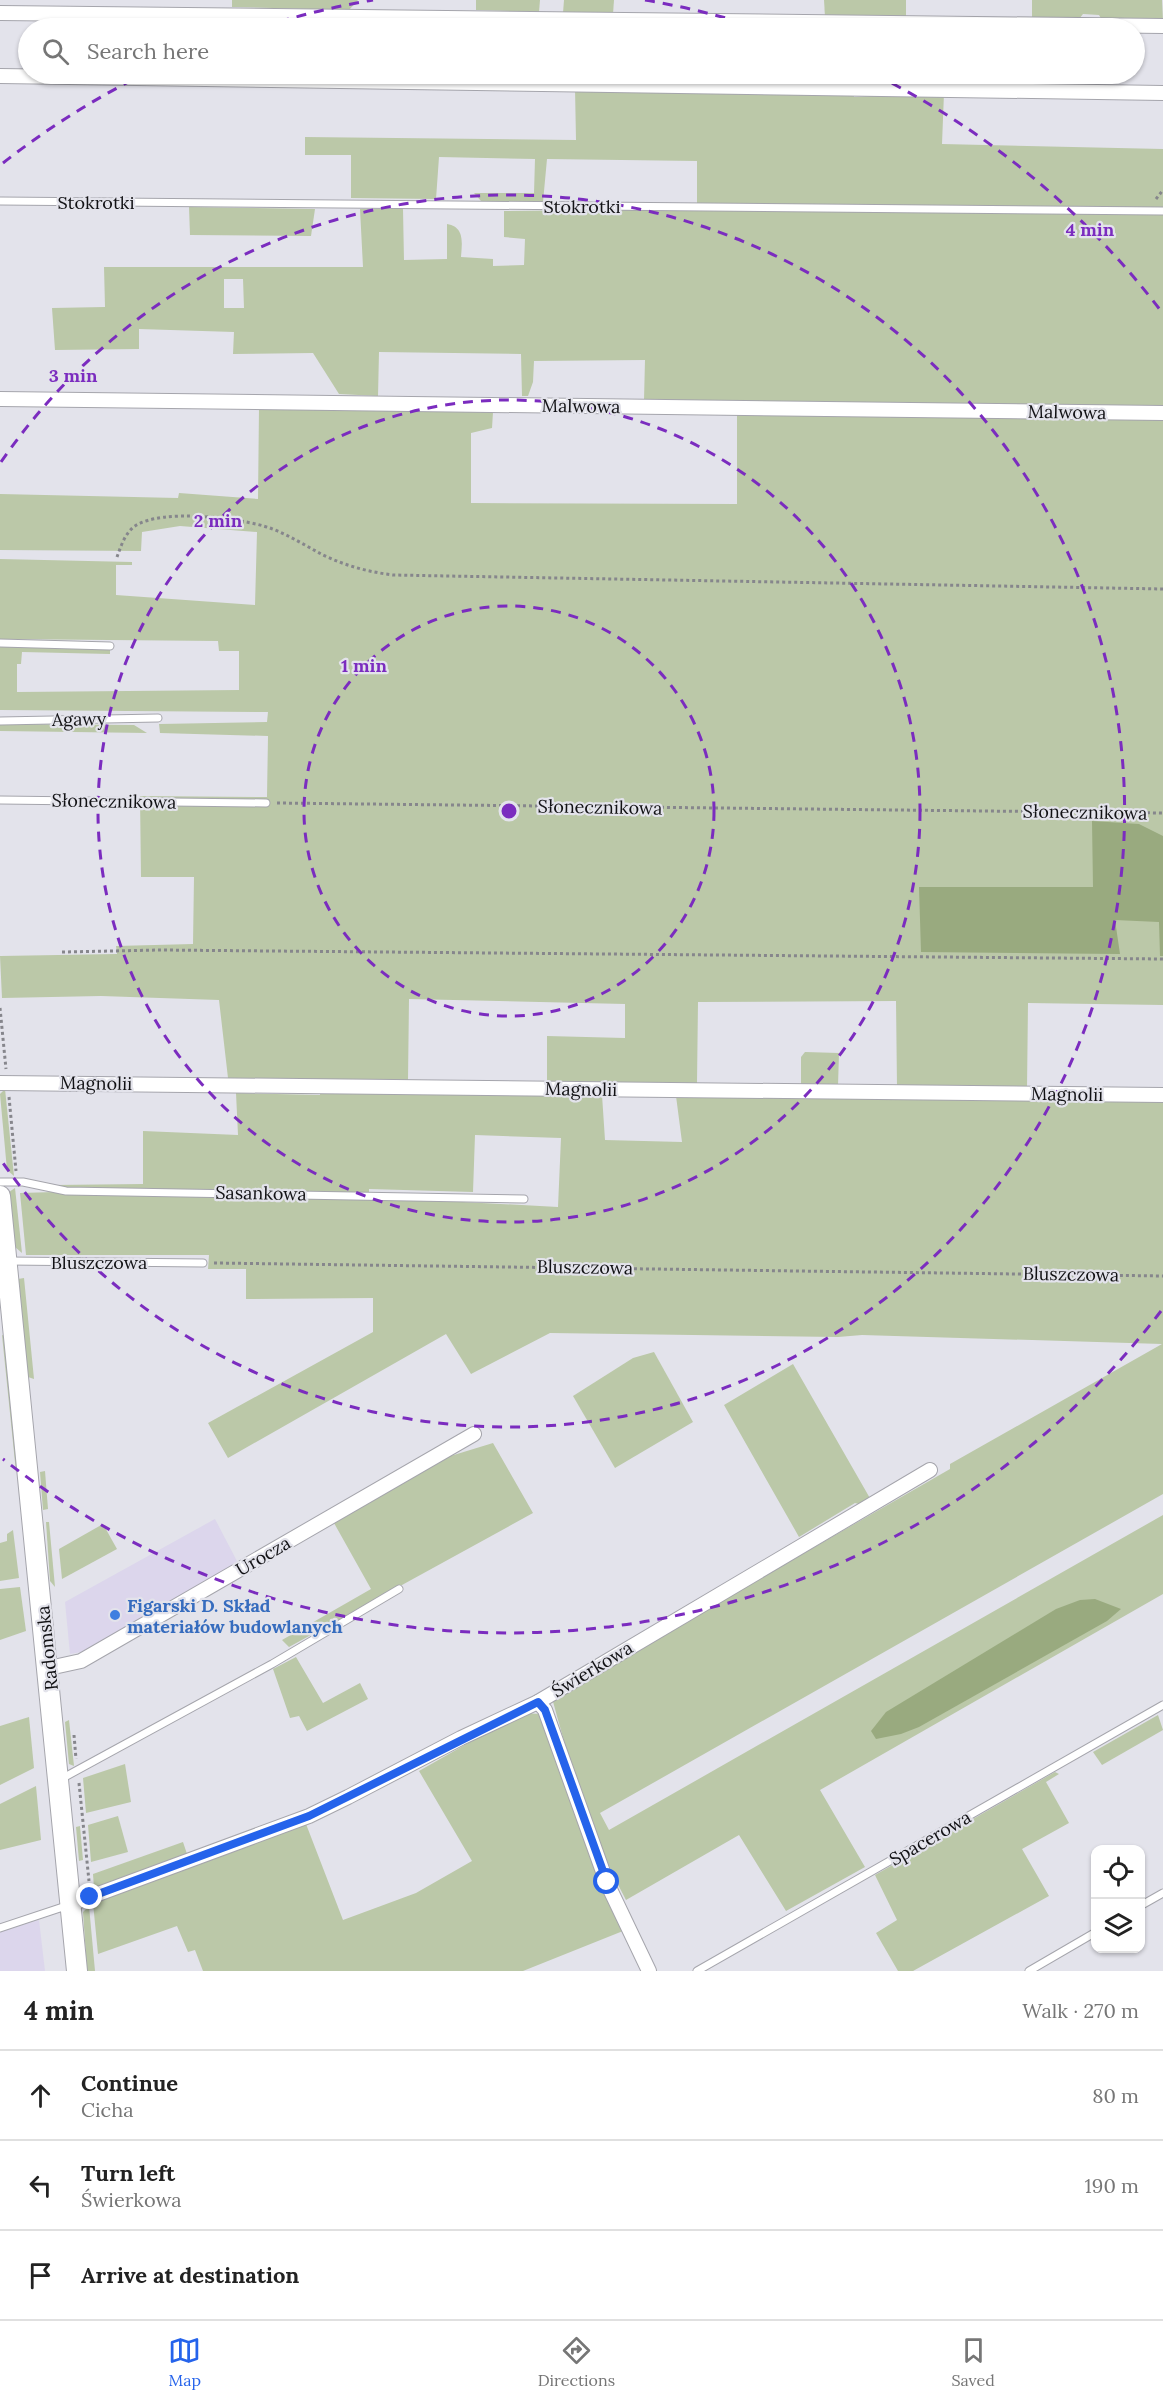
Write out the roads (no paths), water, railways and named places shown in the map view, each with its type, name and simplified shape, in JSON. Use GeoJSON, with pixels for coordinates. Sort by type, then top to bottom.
{"type":"FeatureCollection","features":[{"type":"Feature","properties":{"kind":"main road","name":"Radomska"},"geometry":{"type":"LineString","coordinates":[[0,1203],[7,1261],[7,1326],[49,1668],[77,1971]]}},
{"type":"Feature","properties":{"kind":"street"},"geometry":{"type":"LineString","coordinates":[[0,13],[447,18]]}},
{"type":"Feature","properties":{"kind":"street"},"geometry":{"type":"LineString","coordinates":[[1145,26],[1163,26]]}},
{"type":"Feature","properties":{"kind":"street"},"geometry":{"type":"LineString","coordinates":[[0,76],[18,76]]}},
{"type":"Feature","properties":{"kind":"street"},"geometry":{"type":"LineString","coordinates":[[547,84],[1163,93]]}},
{"type":"Feature","properties":{"kind":"street","name":"Malwowa"},"geometry":{"type":"LineString","coordinates":[[0,399],[1163,413]]}},
{"type":"Feature","properties":{"kind":"street","name":"Magnolii"},"geometry":{"type":"LineString","coordinates":[[0,1083],[1163,1095]]}},
{"type":"Feature","properties":{"kind":"street","name":"Urocza"},"geometry":{"type":"LineString","coordinates":[[49,1668],[81,1660],[474,1434]]}},
{"type":"Feature","properties":{"kind":"street","name":"Świerkowa"},"geometry":{"type":"LineString","coordinates":[[71,1905],[309,1816],[538,1702],[930,1470]]}},
{"type":"Feature","properties":{"kind":"street"},"geometry":{"type":"LineString","coordinates":[[538,1702],[545,1710],[607,1882],[650,1971]]}},
{"type":"Feature","properties":{"kind":"lane","name":"Stokrotki"},"geometry":{"type":"LineString","coordinates":[[0,201],[1163,211]]}},
{"type":"Feature","properties":{"kind":"lane"},"geometry":{"type":"LineString","coordinates":[[0,643],[110,646]]}},
{"type":"Feature","properties":{"kind":"lane","name":"Agawy"},"geometry":{"type":"LineString","coordinates":[[0,721],[158,718]]}},
{"type":"Feature","properties":{"kind":"lane","name":"Słonecznikowa"},"geometry":{"type":"LineString","coordinates":[[0,800],[266,803]]}},
{"type":"Feature","properties":{"kind":"lane","name":"Sasankowa"},"geometry":{"type":"LineString","coordinates":[[0,1182],[23,1182],[66,1191],[524,1199]]}},
{"type":"Feature","properties":{"kind":"lane","name":"Bluszczowa"},"geometry":{"type":"LineString","coordinates":[[7,1261],[203,1263]]}},
{"type":"Feature","properties":{"kind":"lane"},"geometry":{"type":"LineString","coordinates":[[60,1779],[272,1664],[399,1589]]}},
{"type":"Feature","properties":{"kind":"lane","name":"Spacerowa"},"geometry":{"type":"LineString","coordinates":[[697,1971],[1163,1705]]}},
{"type":"Feature","properties":{"kind":"lane"},"geometry":{"type":"LineString","coordinates":[[1145,1903],[1163,1893]]}},
{"type":"Feature","properties":{"kind":"lane"},"geometry":{"type":"LineString","coordinates":[[0,1928],[71,1905]]}},
{"type":"Feature","properties":{"kind":"lane"},"geometry":{"type":"LineString","coordinates":[[1029,1971],[1091,1934]]}},
{"type":"Feature","properties":{"kind":"place","name":"Figarski D. Skład materiałów budowlanych"},"geometry":{"type":"Point","coordinates":[115,1615]}}]}
